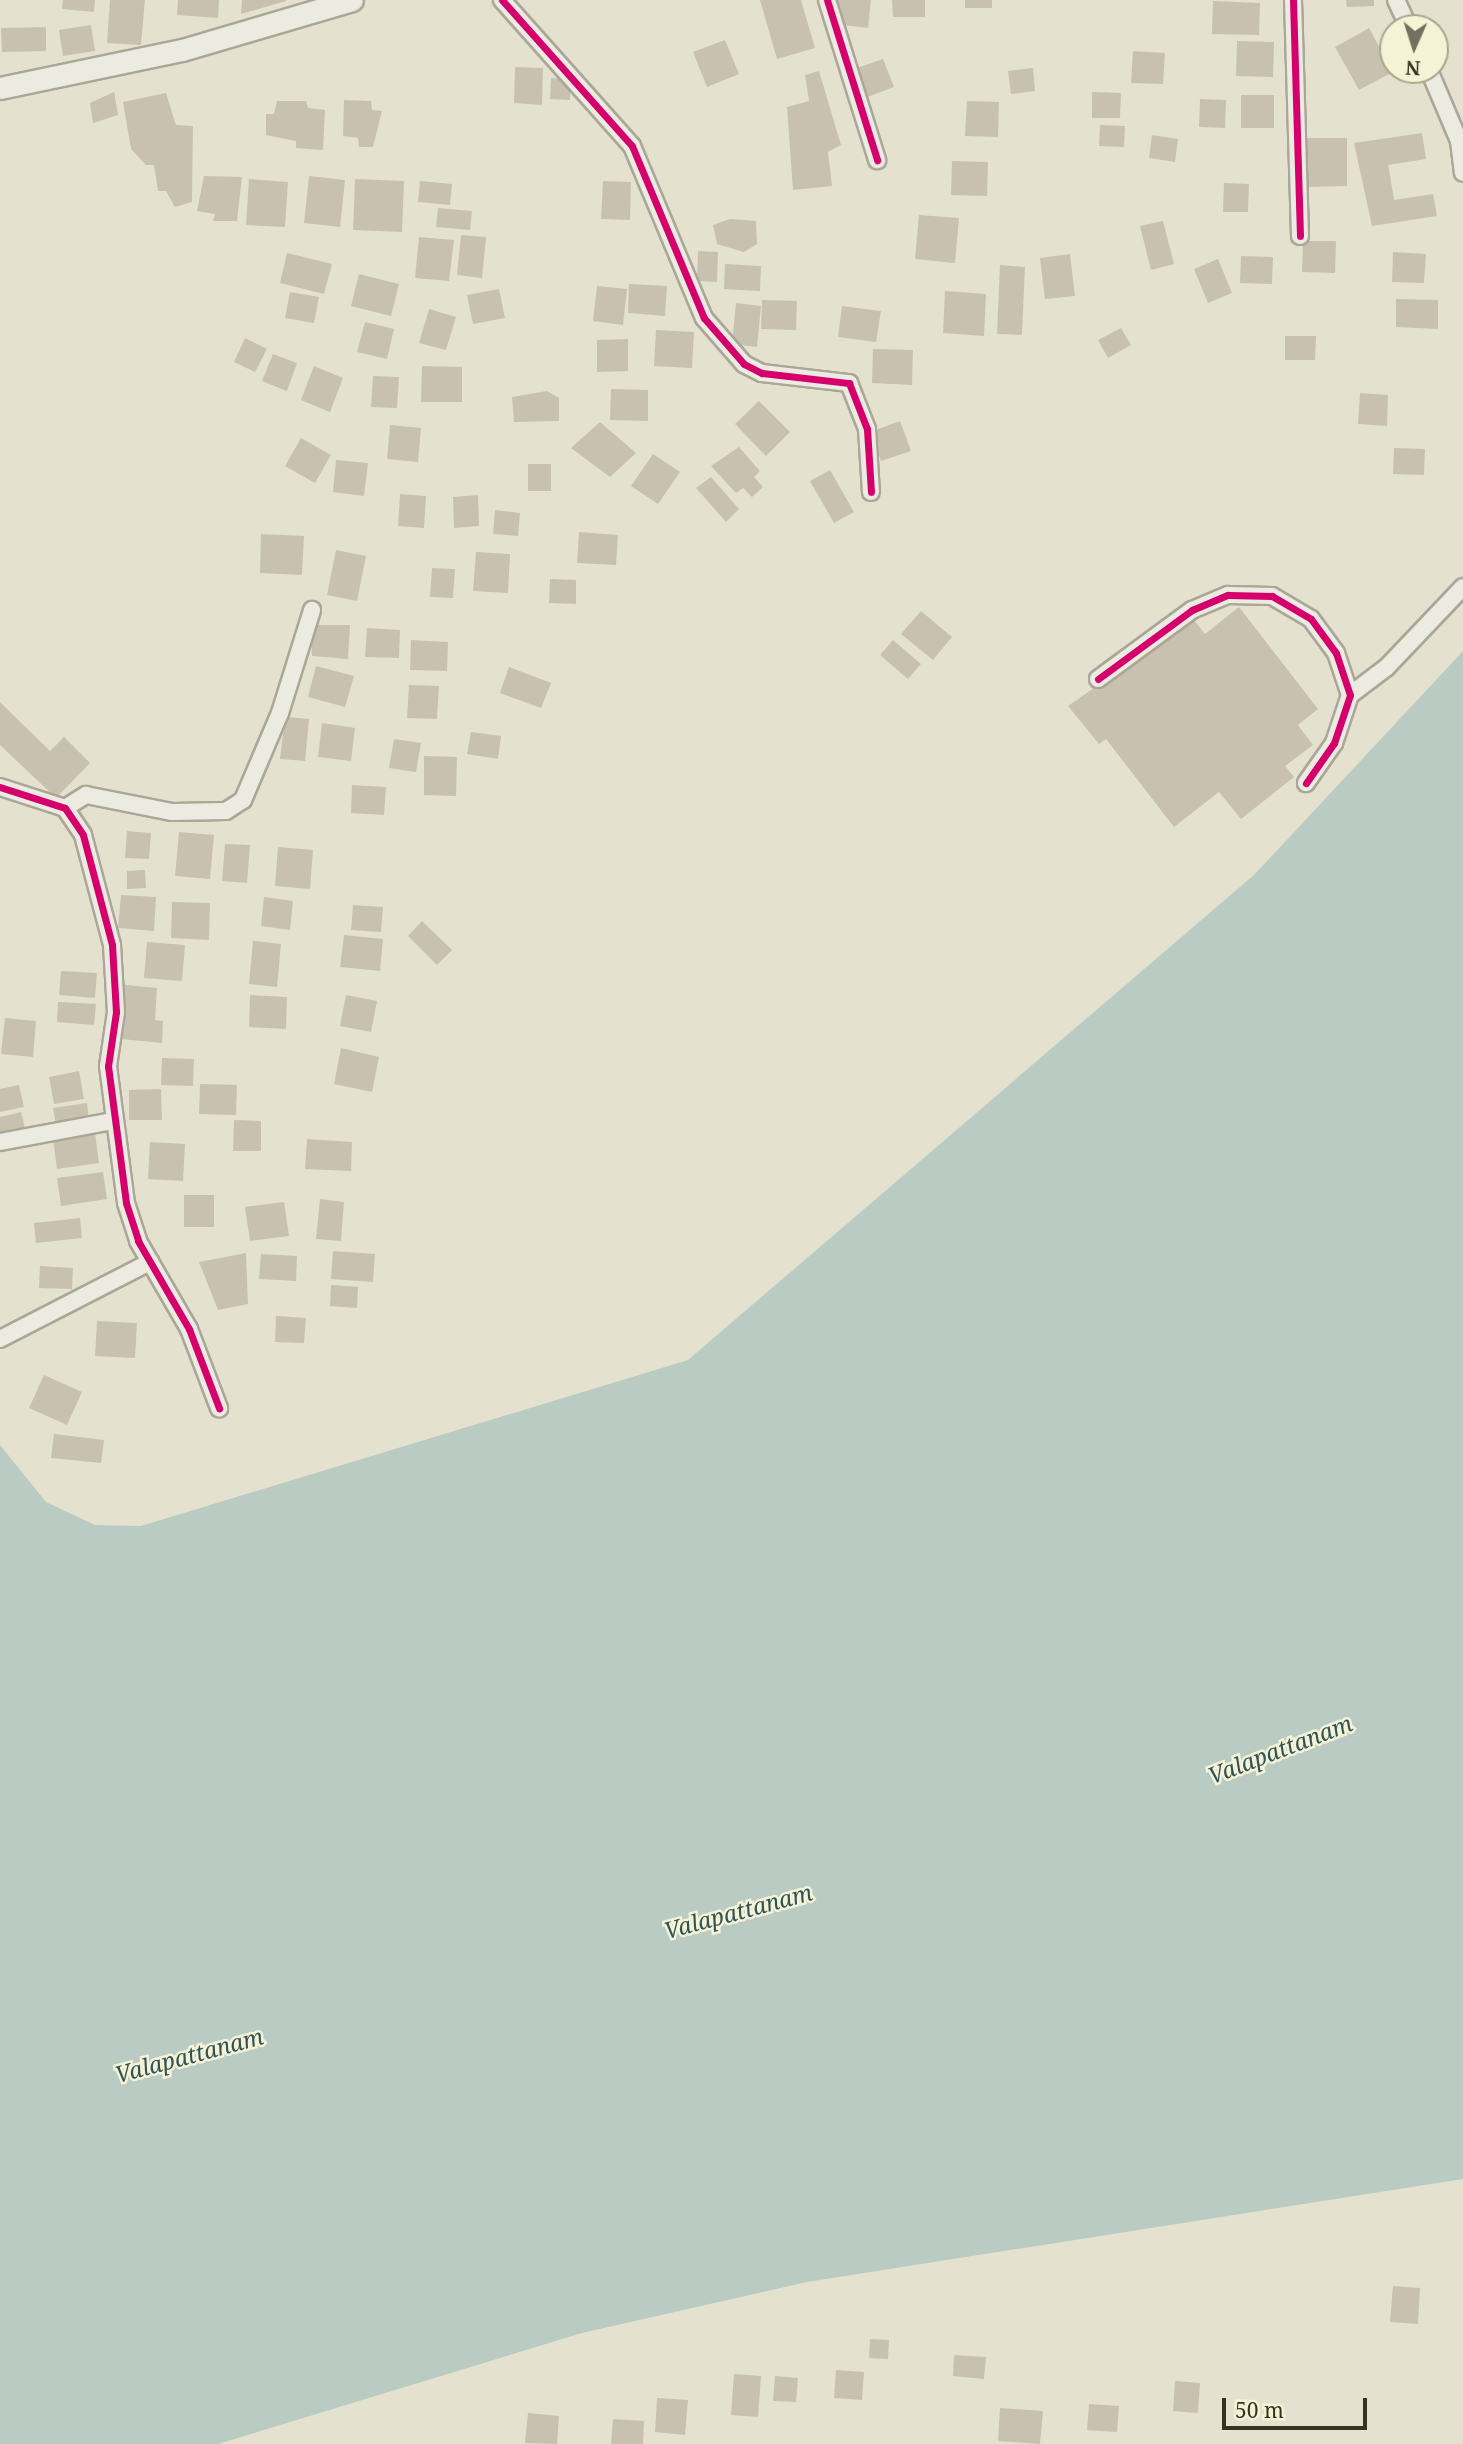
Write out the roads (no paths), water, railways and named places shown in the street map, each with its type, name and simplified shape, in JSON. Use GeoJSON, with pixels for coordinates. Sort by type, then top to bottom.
{"type":"FeatureCollection","features":[{"type":"Feature","properties":{"kind":"main road"},"geometry":{"type":"LineString","coordinates":[[0,88],[182,50],[311,6],[352,0]]}},
{"type":"Feature","properties":{"kind":"street"},"geometry":{"type":"LineString","coordinates":[[502,0],[632,146],[704,318],[744,365],[762,373],[849,383],[867,429],[870,492]]}},
{"type":"Feature","properties":{"kind":"street"},"geometry":{"type":"LineString","coordinates":[[827,0],[877,160]]}},
{"type":"Feature","properties":{"kind":"street"},"geometry":{"type":"LineString","coordinates":[[1293,0],[1300,236]]}},
{"type":"Feature","properties":{"kind":"street"},"geometry":{"type":"LineString","coordinates":[[1435,84],[1460,142],[1463,173]]}},
{"type":"Feature","properties":{"kind":"street"},"geometry":{"type":"LineString","coordinates":[[1306,783],[1334,743],[1350,695],[1387,667],[1463,587]]}},
{"type":"Feature","properties":{"kind":"street"},"geometry":{"type":"LineString","coordinates":[[1098,679],[1192,610],[1228,595],[1272,596],[1311,619],[1336,653],[1350,695]]}},
{"type":"Feature","properties":{"kind":"street"},"geometry":{"type":"LineString","coordinates":[[65,808],[86,795],[173,812],[226,811],[243,800],[312,610]]}},
{"type":"Feature","properties":{"kind":"street"},"geometry":{"type":"LineString","coordinates":[[0,787],[65,808],[83,835],[112,945],[112,1121],[123,1154],[131,1224],[189,1329],[219,1408]]}},
{"type":"Feature","properties":{"kind":"street"},"geometry":{"type":"LineString","coordinates":[[0,1142],[112,1121]]}},
{"type":"Feature","properties":{"kind":"street"},"geometry":{"type":"LineString","coordinates":[[0,1339],[150,1262]]}},
{"type":"Feature","properties":{"kind":"water","name":"Valapattanam"},"geometry":{"type":"Polygon","coordinates":[[[1463,651],[1463,2179],[807,2282],[582,2333],[218,2444],[0,2444],[0,1445],[46,1502],[95,1525],[141,1526],[688,1360],[1255,874],[1463,651]]]}}]}
